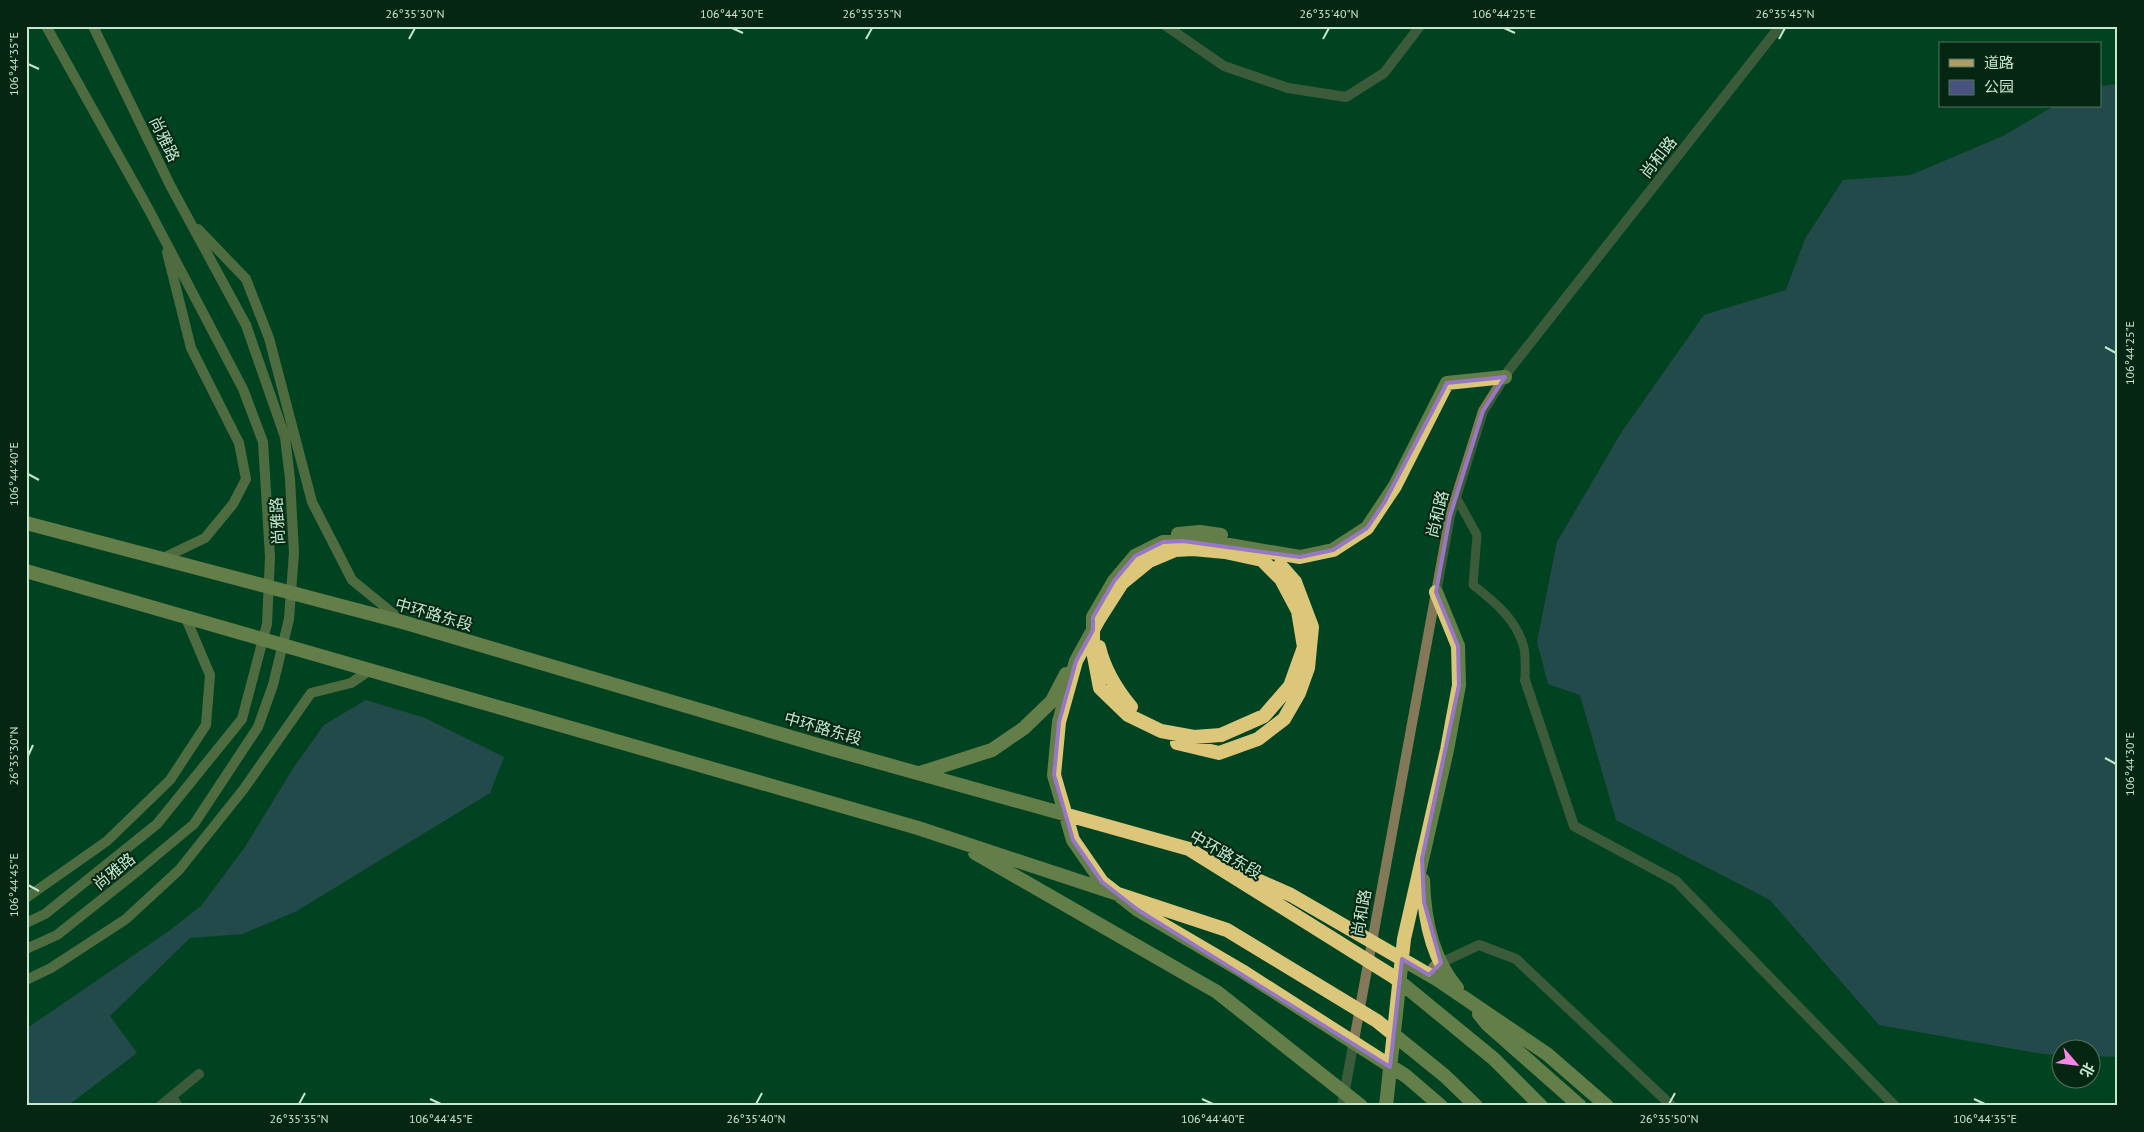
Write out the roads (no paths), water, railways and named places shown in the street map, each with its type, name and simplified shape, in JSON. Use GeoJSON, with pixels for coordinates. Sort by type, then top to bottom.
{"type":"FeatureCollection","features":[{"type":"Feature","properties":{"kind":"highway"},"geometry":{"type":"LineString","coordinates":[[1441,1106],[1406,1076],[1242,971],[1138,910],[1102,882],[1072,840],[1054,775],[1058,722],[1076,661],[1100,619],[1122,584],[1149,561],[1175,550],[1193,548],[1237,554],[1262,560],[1281,579],[1298,611],[1304,647],[1290,686],[1264,716],[1221,735],[1194,737],[1161,731],[1128,715],[1100,688],[1093,651],[1093,617],[1114,581],[1136,556],[1163,542],[1212,542],[1300,556],[1333,550],[1366,528],[1384,503],[1395,486],[1447,383],[1504,377]]}},
{"type":"Feature","properties":{"kind":"highway","name":"中环路东段"},"geometry":{"type":"LineString","coordinates":[[26,523],[406,623],[828,748],[1189,849],[1394,977],[1494,1059],[1541,1106]]}},
{"type":"Feature","properties":{"kind":"highway"},"geometry":{"type":"LineString","coordinates":[[920,773],[992,750],[1024,728],[1052,702],[1070,667],[1084,628],[1107,578],[1133,551],[1171,534],[1200,532],[1234,537],[1277,562],[1295,582],[1312,627],[1308,668],[1300,693],[1284,719],[1258,739],[1219,753],[1174,742],[1138,715],[1119,693],[1101,654],[1097,636],[1100,619]]}},
{"type":"Feature","properties":{"kind":"highway"},"geometry":{"type":"LineString","coordinates":[[26,570],[948,838],[1227,930],[1377,1021],[1445,1076],[1476,1106]]}},
{"type":"Feature","properties":{"kind":"highway"},"geometry":{"type":"LineString","coordinates":[[1386,1106],[1404,939],[1447,750],[1459,685],[1458,646],[1436,592]]}},
{"type":"Feature","properties":{"kind":"highway"},"geometry":{"type":"LineString","coordinates":[[948,838],[1217,992],[1361,1106]]}},
{"type":"Feature","properties":{"kind":"highway"},"geometry":{"type":"LineString","coordinates":[[1189,849],[1291,895],[1429,975],[1547,1054],[1607,1106]]}},
{"type":"Feature","properties":{"kind":"highway"},"geometry":{"type":"LineString","coordinates":[[1422,859],[1425,911],[1431,937],[1447,976],[1487,1024],[1580,1106]]}},
{"type":"Feature","properties":{"kind":"highway"},"geometry":{"type":"LineString","coordinates":[[1445,1076],[1470,1106]]}},
{"type":"Feature","properties":{"kind":"main road","name":"尚雅路"},"geometry":{"type":"LineString","coordinates":[[26,923],[45,914],[156,824],[242,719],[268,624],[270,557],[263,442],[243,389],[162,234],[46,26]]}},
{"type":"Feature","properties":{"kind":"main road","name":"尚雅路"},"geometry":{"type":"LineString","coordinates":[[26,949],[57,935],[194,824],[258,727],[273,685],[289,619],[294,553],[290,479],[285,437],[246,325],[188,218],[93,26]]}},
{"type":"Feature","properties":{"kind":"main road"},"geometry":{"type":"LineString","coordinates":[[188,218],[246,279],[269,338],[312,502],[352,580],[406,623]]}},
{"type":"Feature","properties":{"kind":"main road"},"geometry":{"type":"LineString","coordinates":[[161,559],[205,538],[233,504],[246,480],[239,443],[191,348],[162,234]]}},
{"type":"Feature","properties":{"kind":"main road"},"geometry":{"type":"LineString","coordinates":[[26,898],[107,841],[170,780],[206,725],[210,675],[185,616]]}},
{"type":"Feature","properties":{"kind":"main road"},"geometry":{"type":"LineString","coordinates":[[26,980],[51,968],[126,919],[180,870],[243,790],[311,693],[351,683],[370,670]]}},
{"type":"Feature","properties":{"kind":"street"},"geometry":{"type":"LineString","coordinates":[[1166,26],[1224,66],[1288,88],[1346,97],[1384,73],[1420,26]]}},
{"type":"Feature","properties":{"kind":"street","name":"尚和路"},"geometry":{"type":"LineString","coordinates":[[1342,1106],[1407,741],[1450,516],[1483,411],[1504,377],[1780,26]]}},
{"type":"Feature","properties":{"kind":"street"},"geometry":{"type":"LineString","coordinates":[[1526,680],[1574,826],[1676,881],[1894,1106]]}},
{"type":"Feature","properties":{"kind":"street"},"geometry":{"type":"LineString","coordinates":[[1429,975],[1434,966],[1479,945],[1516,959],[1672,1106]]}},
{"type":"Feature","properties":{"kind":"street"},"geometry":{"type":"LineString","coordinates":[[160,1106],[199,1074]]}},
{"type":"Feature","properties":{"kind":"street"},"geometry":{"type":"LineString","coordinates":[[172,1097],[178,1106]]}},
{"type":"Feature","properties":{"kind":"lane"},"geometry":{"type":"LineString","coordinates":[[1456,497],[1477,535],[1473,585],[1495,602],[1515,626],[1524,649],[1526,680]]}}]}
